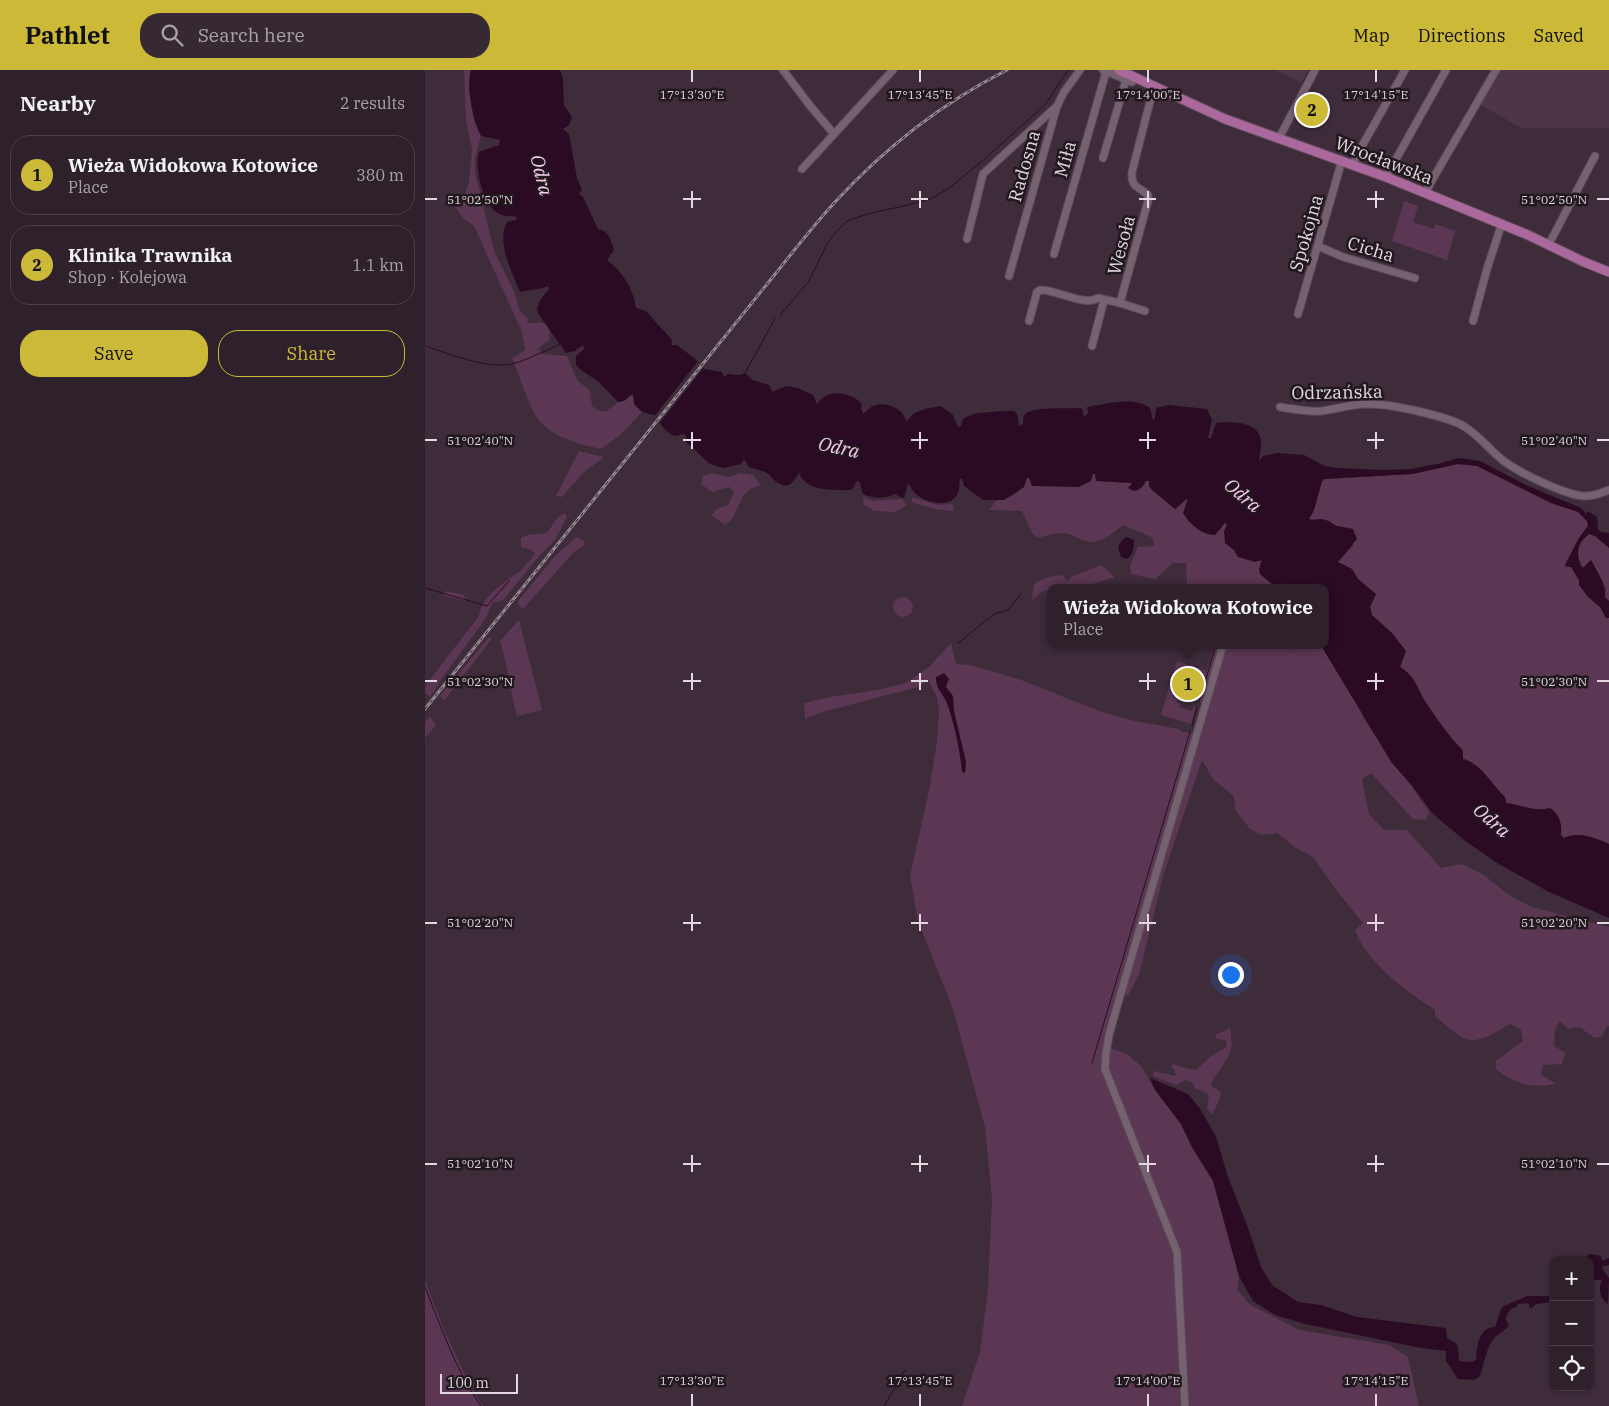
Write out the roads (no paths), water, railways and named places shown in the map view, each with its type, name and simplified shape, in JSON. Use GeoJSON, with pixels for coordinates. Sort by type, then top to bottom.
{"type":"FeatureCollection","features":[{"type":"Feature","properties":{"kind":"main road","name":"Wrocławska"},"geometry":{"type":"LineString","coordinates":[[1119,70],[1130,78],[1155,86],[1225,118],[1353,164],[1502,223],[1609,272]]}},
{"type":"Feature","properties":{"kind":"street"},"geometry":{"type":"LineString","coordinates":[[783,70],[834,134]]}},
{"type":"Feature","properties":{"kind":"street"},"geometry":{"type":"LineString","coordinates":[[802,169],[893,70]]}},
{"type":"Feature","properties":{"kind":"street","name":"Radosna"},"geometry":{"type":"LineString","coordinates":[[1009,276],[1057,106],[1080,70]]}},
{"type":"Feature","properties":{"kind":"street"},"geometry":{"type":"LineString","coordinates":[[1279,138],[1315,70]]}},
{"type":"Feature","properties":{"kind":"street"},"geometry":{"type":"LineString","coordinates":[[1353,164],[1405,70]]}},
{"type":"Feature","properties":{"kind":"street"},"geometry":{"type":"LineString","coordinates":[[1386,177],[1446,70]]}},
{"type":"Feature","properties":{"kind":"street"},"geometry":{"type":"LineString","coordinates":[[1427,193],[1431,182],[1496,70]]}},
{"type":"Feature","properties":{"kind":"street"},"geometry":{"type":"LineString","coordinates":[[1103,158],[1130,78],[1104,71]]}},
{"type":"Feature","properties":{"kind":"street","name":"Miła"},"geometry":{"type":"LineString","coordinates":[[1054,254],[1104,71]]}},
{"type":"Feature","properties":{"kind":"street","name":"Wesoła"},"geometry":{"type":"LineString","coordinates":[[1120,303],[1148,201],[1148,195],[1134,185],[1131,179],[1155,86]]}},
{"type":"Feature","properties":{"kind":"street"},"geometry":{"type":"LineString","coordinates":[[967,239],[983,174],[1057,106]]}},
{"type":"Feature","properties":{"kind":"street"},"geometry":{"type":"LineString","coordinates":[[1549,244],[1595,156]]}},
{"type":"Feature","properties":{"kind":"street","name":"Spokojna"},"geometry":{"type":"LineString","coordinates":[[1298,314],[1342,160]]}},
{"type":"Feature","properties":{"kind":"street"},"geometry":{"type":"LineString","coordinates":[[1473,321],[1502,223]]}},
{"type":"Feature","properties":{"kind":"street","name":"Cicha"},"geometry":{"type":"LineString","coordinates":[[1318,246],[1343,257],[1415,278]]}},
{"type":"Feature","properties":{"kind":"street","name":"Wesoła"},"geometry":{"type":"LineString","coordinates":[[1029,321],[1039,290],[1094,301],[1098,298],[1145,311]]}},
{"type":"Feature","properties":{"kind":"street"},"geometry":{"type":"LineString","coordinates":[[1092,346],[1104,300]]}},
{"type":"Feature","properties":{"kind":"street","name":"Odrzańska"},"geometry":{"type":"LineString","coordinates":[[1280,408],[1321,411],[1365,404],[1380,404],[1419,412],[1460,424],[1478,436],[1502,460],[1516,469],[1550,485],[1581,496],[1591,496],[1609,490]]}},
{"type":"Feature","properties":{"kind":"street"},"geometry":{"type":"LineString","coordinates":[[1185,1406],[1177,1252],[1105,1069],[1106,1053],[1118,1003],[1222,649]]}},
{"type":"Feature","properties":{"kind":"water","name":"Odra"},"geometry":{"type":"Polygon","coordinates":[[[471,70],[560,70],[563,78],[564,105],[572,117],[569,125],[563,129],[569,134],[577,178],[582,190],[579,194],[583,197],[598,229],[605,232],[611,239],[614,250],[607,260],[626,281],[633,294],[636,308],[646,311],[672,340],[671,345],[677,345],[704,369],[722,372],[724,377],[728,374],[739,375],[745,373],[753,380],[769,385],[772,392],[786,386],[798,388],[813,395],[817,404],[827,395],[838,393],[849,395],[862,404],[863,414],[876,405],[885,404],[900,411],[907,422],[917,412],[941,406],[953,415],[958,427],[961,426],[963,419],[974,414],[1014,411],[1018,416],[1019,426],[1023,424],[1023,418],[1026,413],[1037,409],[1082,408],[1084,417],[1088,413],[1087,407],[1120,402],[1143,404],[1150,408],[1153,420],[1156,408],[1169,405],[1207,409],[1212,420],[1208,438],[1211,438],[1216,423],[1243,424],[1256,429],[1261,441],[1259,461],[1263,456],[1278,453],[1304,455],[1325,466],[1337,468],[1383,470],[1411,469],[1458,458],[1480,461],[1528,486],[1581,508],[1586,514],[1588,511],[1597,517],[1598,529],[1601,532],[1609,533],[1609,548],[1595,536],[1589,534],[1579,545],[1578,559],[1583,568],[1591,560],[1601,578],[1605,597],[1609,601],[1609,618],[1606,618],[1600,607],[1588,597],[1579,585],[1579,580],[1571,567],[1565,565],[1579,538],[1588,526],[1587,521],[1578,512],[1551,503],[1477,466],[1458,464],[1412,474],[1325,479],[1322,481],[1314,510],[1309,519],[1321,519],[1329,521],[1336,526],[1353,529],[1357,539],[1338,562],[1352,569],[1358,579],[1376,594],[1370,607],[1372,615],[1392,633],[1406,651],[1400,667],[1413,678],[1425,701],[1463,751],[1463,759],[1481,770],[1505,797],[1506,803],[1533,809],[1550,808],[1561,823],[1561,835],[1564,838],[1581,835],[1609,844],[1609,918],[1549,892],[1497,863],[1464,840],[1433,814],[1392,763],[1323,649],[1329,649],[1329,584],[1272,584],[1260,574],[1259,569],[1262,560],[1255,562],[1238,557],[1234,550],[1225,543],[1224,531],[1227,524],[1225,523],[1215,535],[1210,535],[1201,531],[1189,521],[1183,513],[1188,498],[1175,509],[1152,490],[1149,486],[1149,481],[1146,481],[1139,490],[1134,491],[1128,488],[1132,483],[1096,481],[1095,474],[1093,474],[1091,481],[1079,487],[1032,486],[1029,478],[1027,478],[1024,487],[1004,500],[983,500],[964,486],[962,479],[960,479],[957,495],[954,499],[944,503],[932,502],[921,498],[908,483],[904,498],[895,494],[879,498],[863,494],[859,481],[857,481],[852,490],[822,489],[808,484],[799,473],[792,483],[786,486],[774,480],[765,472],[749,467],[744,459],[741,464],[723,468],[710,464],[686,442],[684,434],[674,436],[666,431],[654,415],[642,412],[634,404],[633,395],[624,401],[618,402],[599,382],[576,365],[576,356],[584,349],[583,345],[575,351],[566,353],[539,315],[537,309],[540,300],[549,289],[548,286],[520,292],[506,257],[503,239],[507,222],[516,220],[517,217],[504,216],[495,211],[485,197],[479,177],[479,152],[499,145],[500,140],[481,136],[473,112],[469,86],[471,70]]]}},
{"type":"Feature","properties":{"kind":"water"},"geometry":{"type":"Polygon","coordinates":[[[1126,537],[1134,540],[1132,553],[1127,559],[1121,557],[1119,549],[1119,545],[1126,537]]]}},
{"type":"Feature","properties":{"kind":"water"},"geometry":{"type":"Polygon","coordinates":[[[944,673],[949,679],[946,687],[953,696],[954,711],[966,762],[965,773],[962,772],[959,747],[951,714],[936,681],[936,677],[944,673]]]}},
{"type":"Feature","properties":{"kind":"water"},"geometry":{"type":"Polygon","coordinates":[[[1150,1078],[1188,1094],[1201,1110],[1216,1137],[1228,1177],[1261,1267],[1272,1285],[1298,1302],[1321,1305],[1357,1317],[1446,1328],[1447,1338],[1458,1347],[1459,1361],[1472,1362],[1476,1360],[1479,1339],[1485,1330],[1495,1327],[1502,1307],[1527,1296],[1549,1296],[1549,1302],[1536,1304],[1532,1308],[1529,1307],[1529,1303],[1518,1304],[1510,1310],[1506,1320],[1509,1326],[1491,1342],[1480,1376],[1474,1380],[1458,1379],[1446,1361],[1446,1351],[1421,1348],[1305,1324],[1275,1315],[1253,1301],[1239,1276],[1213,1181],[1192,1147],[1181,1124],[1155,1090],[1150,1078]]]}},
{"type":"Feature","properties":{"kind":"water"},"geometry":{"type":"Polygon","coordinates":[[[1590,1254],[1601,1256],[1602,1261],[1609,1258],[1609,1265],[1602,1268],[1609,1278],[1608,1304],[1603,1299],[1601,1293],[1602,1280],[1594,1280],[1594,1256],[1586,1256],[1590,1254]]]}},
{"type":"Feature","properties":{"kind":"waterway"},"geometry":{"type":"LineString","coordinates":[[780,315],[809,281],[827,244],[847,221],[871,213],[933,198],[949,188],[1045,105],[1068,70]]}},
{"type":"Feature","properties":{"kind":"waterway"},"geometry":{"type":"LineString","coordinates":[[745,373],[775,319]]}},
{"type":"Feature","properties":{"kind":"waterway"},"geometry":{"type":"LineString","coordinates":[[425,346],[480,363],[502,365],[517,363],[559,345]]}},
{"type":"Feature","properties":{"kind":"waterway"},"geometry":{"type":"LineString","coordinates":[[425,588],[487,606],[509,581]]}},
{"type":"Feature","properties":{"kind":"waterway"},"geometry":{"type":"LineString","coordinates":[[958,643],[994,614],[1008,610],[1021,594]]}},
{"type":"Feature","properties":{"kind":"waterway"},"geometry":{"type":"LineString","coordinates":[[1199,702],[1215,649]]}},
{"type":"Feature","properties":{"kind":"waterway"},"geometry":{"type":"LineString","coordinates":[[1192,726],[1197,707]]}},
{"type":"Feature","properties":{"kind":"waterway"},"geometry":{"type":"LineString","coordinates":[[1092,1063],[1190,732]]}},
{"type":"Feature","properties":{"kind":"waterway"},"geometry":{"type":"LineString","coordinates":[[425,1287],[457,1364],[481,1406]]}},
{"type":"Feature","properties":{"kind":"waterway"},"geometry":{"type":"LineString","coordinates":[[884,1406],[905,1370]]}},
{"type":"Feature","properties":{"kind":"railway"},"geometry":{"type":"LineString","coordinates":[[425,709],[797,246],[835,202],[873,164],[937,112],[1007,70]]}},
{"type":"Feature","properties":{"kind":"place","name":"Klinika Trawnika"},"geometry":{"type":"Point","coordinates":[1312,110]}},
{"type":"Feature","properties":{"kind":"place","name":"Wieża Widokowa Kotowice"},"geometry":{"type":"Point","coordinates":[1188,684]}}]}
